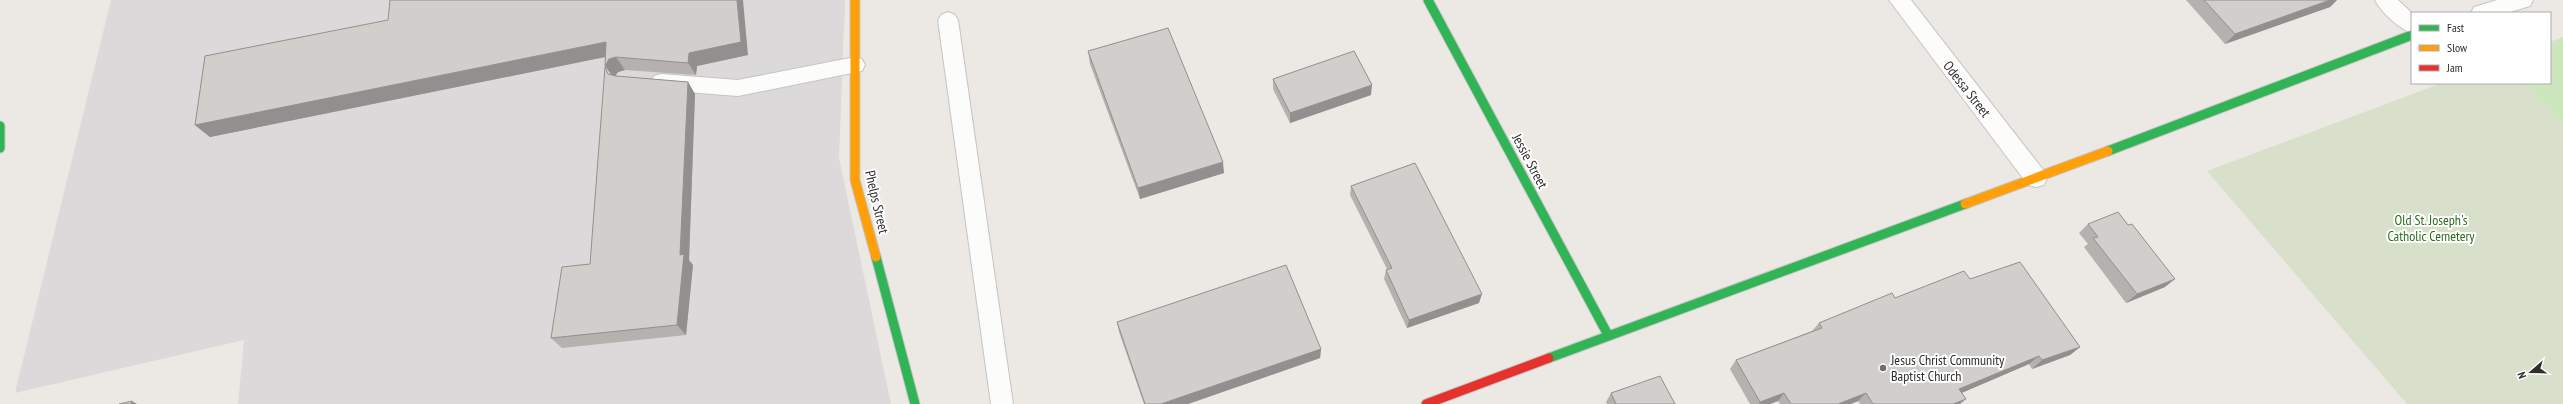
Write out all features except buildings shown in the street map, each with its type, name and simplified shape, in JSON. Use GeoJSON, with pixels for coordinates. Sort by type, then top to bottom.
{"type":"FeatureCollection","features":[{"type":"Feature","properties":{"kind":"street","name":"Phelps Street"},"geometry":{"type":"LineString","coordinates":[[855,0],[855,180],[915,404]]}},
{"type":"Feature","properties":{"kind":"street","name":"Jessie Street"},"geometry":{"type":"LineString","coordinates":[[1428,0],[1608,335]]}},
{"type":"Feature","properties":{"kind":"street","name":"Odessa Street"},"geometry":{"type":"LineString","coordinates":[[1899,0],[2036,178]]}},
{"type":"Feature","properties":{"kind":"street"},"geometry":{"type":"LineString","coordinates":[[2385,0],[2411,23]]}},
{"type":"Feature","properties":{"kind":"street"},"geometry":{"type":"LineString","coordinates":[[2484,12],[2523,0]]}},
{"type":"Feature","properties":{"kind":"street"},"geometry":{"type":"LineString","coordinates":[[1426,404],[1608,335],[2036,178],[2411,35]]}},
{"type":"Feature","properties":{"kind":"street"},"geometry":{"type":"LineString","coordinates":[[0,126],[0,148]]}},
{"type":"Feature","properties":{"kind":"lane"},"geometry":{"type":"LineString","coordinates":[[948,20],[1002,404]]}},
{"type":"Feature","properties":{"kind":"lane"},"geometry":{"type":"LineString","coordinates":[[640,80],[738,88],[856,65]]}},
{"type":"Feature","properties":{"kind":"shaded area"},"geometry":{"type":"Polygon","coordinates":[[[111,0],[845,0],[839,158],[891,404],[238,404],[244,340],[15,393],[111,0]]]}},
{"type":"Feature","properties":{"kind":"green space"},"geometry":{"type":"Polygon","coordinates":[[[2563,37],[2563,124],[2523,84],[2551,84],[2551,42],[2563,37]]]}},
{"type":"Feature","properties":{"kind":"green space","name":"Old St. Joseph's Catholic Cemetery"},"geometry":{"type":"Polygon","coordinates":[[[2439,84],[2523,84],[2563,124],[2563,404],[2407,404],[2207,171],[2439,84]]]}},
{"type":"Feature","properties":{"kind":"traffic: fast"},"geometry":{"type":"LineString","coordinates":[[1428,0],[1608,335]]}},
{"type":"Feature","properties":{"kind":"traffic: fast"},"geometry":{"type":"LineString","coordinates":[[2108,151],[2411,35]]}},
{"type":"Feature","properties":{"kind":"traffic: fast"},"geometry":{"type":"LineString","coordinates":[[0,126],[0,148]]}},
{"type":"Feature","properties":{"kind":"traffic: fast"},"geometry":{"type":"LineString","coordinates":[[1549,358],[1965,204]]}},
{"type":"Feature","properties":{"kind":"traffic: fast"},"geometry":{"type":"LineString","coordinates":[[876,257],[915,404]]}},
{"type":"Feature","properties":{"kind":"traffic: slow"},"geometry":{"type":"LineString","coordinates":[[855,0],[855,180],[876,257]]}},
{"type":"Feature","properties":{"kind":"traffic: slow"},"geometry":{"type":"LineString","coordinates":[[1965,204],[2108,151]]}},
{"type":"Feature","properties":{"kind":"traffic: jam"},"geometry":{"type":"LineString","coordinates":[[1426,404],[1549,358]]}},
{"type":"Feature","properties":{"kind":"place","name":"Jesus Christ Community Baptist Church"},"geometry":{"type":"Point","coordinates":[1883,368]}}]}
